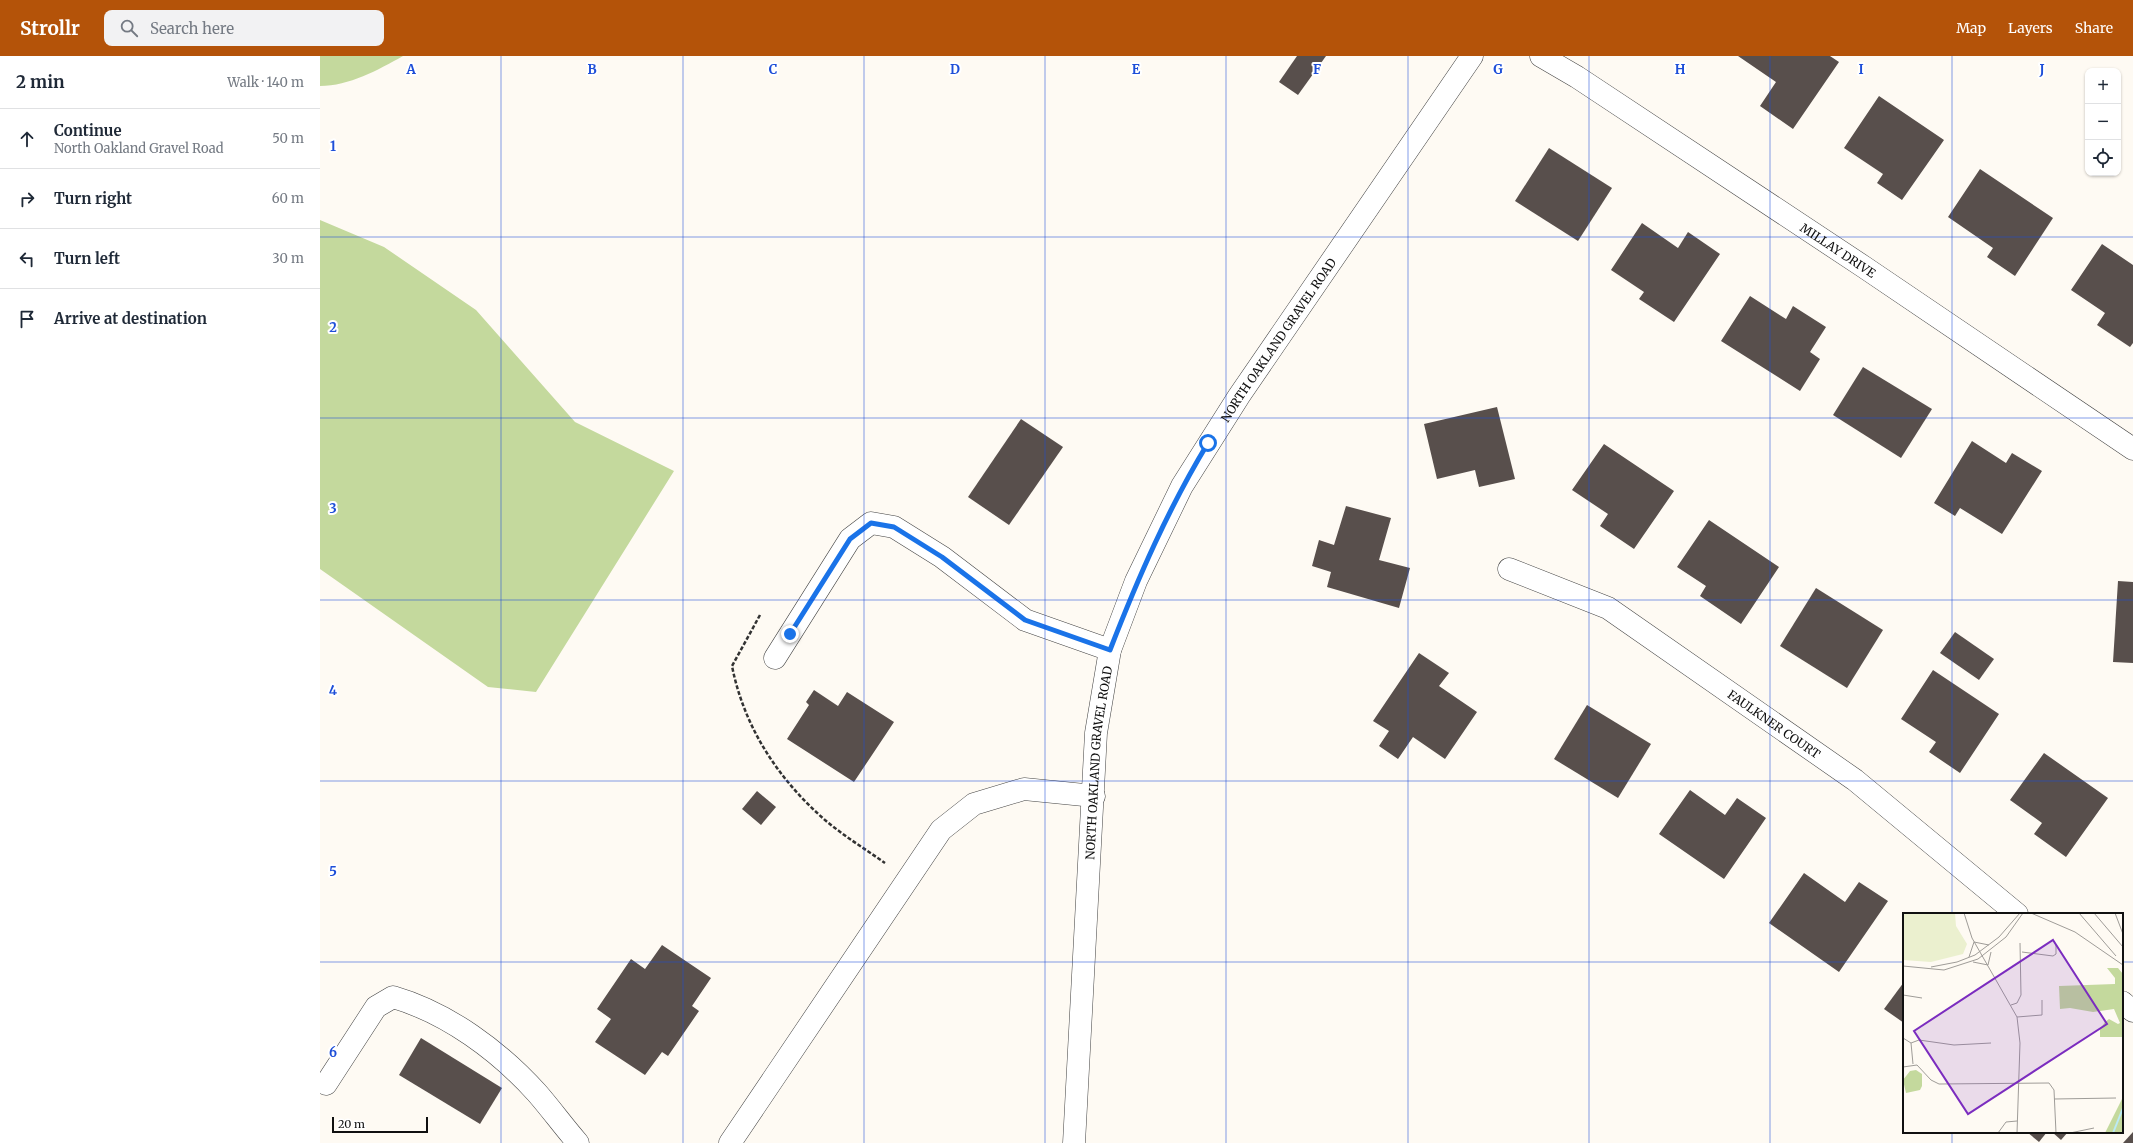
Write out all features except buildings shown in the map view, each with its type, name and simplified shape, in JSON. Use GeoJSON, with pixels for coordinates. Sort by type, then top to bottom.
{"type":"FeatureCollection","features":[{"type":"Feature","properties":{"kind":"street","name":"NORTH OAKLAND GRAVEL ROAD"},"geometry":{"type":"LineString","coordinates":[[1074,1143],[1094,796],[1096,733],[1110,650],[1136,582],[1182,486],[1239,396],[1472,56]]}},
{"type":"Feature","properties":{"kind":"street","name":"MILLAY DRIVE"},"geometry":{"type":"LineString","coordinates":[[1541,56],[1576,77],[1864,267],[2133,449]]}},
{"type":"Feature","properties":{"kind":"street"},"geometry":{"type":"LineString","coordinates":[[775,658],[850,539],[871,523],[894,527],[942,557],[1025,620],[1110,650]]}},
{"type":"Feature","properties":{"kind":"street","name":"FAULKNER COURT"},"geometry":{"type":"LineString","coordinates":[[1509,569],[1608,608],[1855,780],[2015,913]]}},
{"type":"Feature","properties":{"kind":"street"},"geometry":{"type":"LineString","coordinates":[[730,1143],[942,830],[974,804],[1024,789],[1094,796]]}},
{"type":"Feature","properties":{"kind":"street"},"geometry":{"type":"LineString","coordinates":[[326,1084],[376,1007],[393,997],[418,1005],[459,1027],[503,1062],[536,1093],[578,1143]]}},
{"type":"Feature","properties":{"kind":"street"},"geometry":{"type":"LineString","coordinates":[[2123,1003],[2133,1011]]}},
{"type":"Feature","properties":{"kind":"path"},"geometry":{"type":"LineString","coordinates":[[760,615],[732,666],[736,688],[759,741],[775,766],[825,820],[908,880]]}},
{"type":"Feature","properties":{"kind":"green space"},"geometry":{"type":"Polygon","coordinates":[[[320,56],[403,56],[373,72],[352,80],[320,86],[320,56]]]}},
{"type":"Feature","properties":{"kind":"green space"},"geometry":{"type":"Polygon","coordinates":[[[320,220],[384,247],[476,310],[575,422],[674,471],[536,692],[488,687],[320,569],[320,220]]]}},
{"type":"Feature","properties":{"kind":"route"},"geometry":{"type":"LineString","coordinates":[[790,634],[850,539],[871,523],[894,527],[942,557],[1025,620],[1110,650],[1136,582],[1182,486],[1208,443]]}}]}
